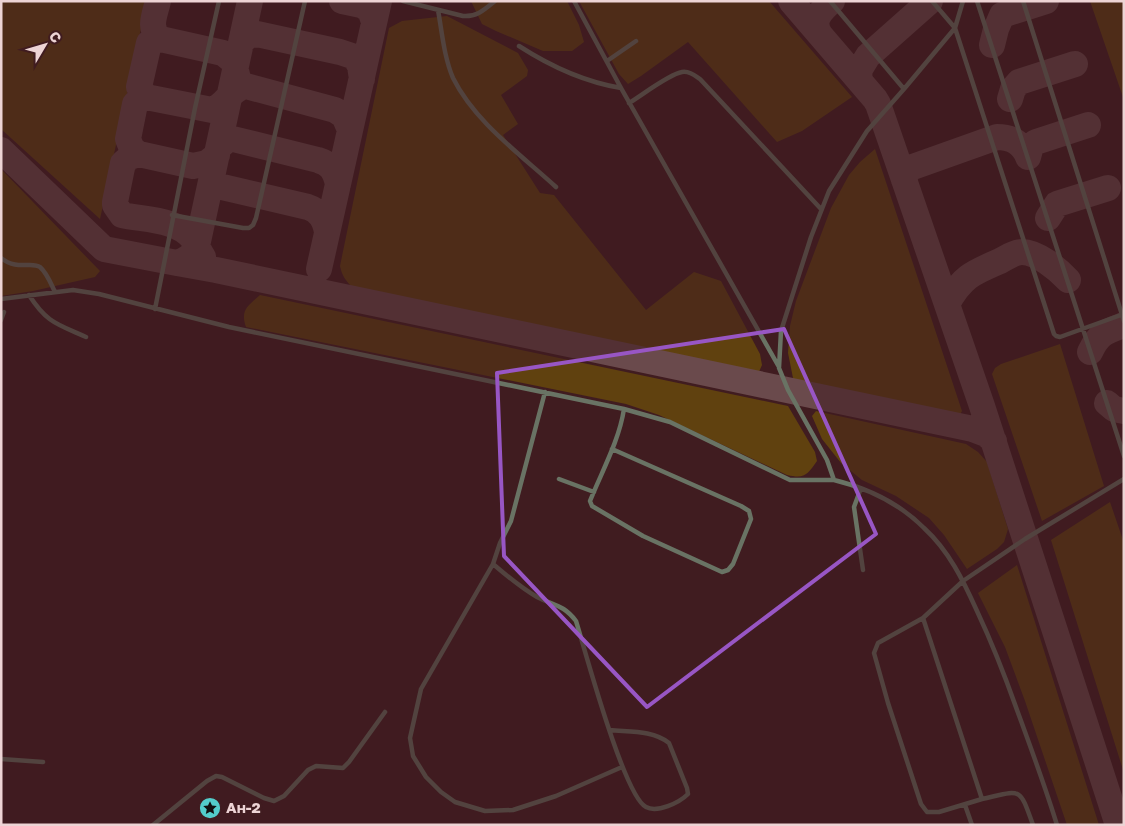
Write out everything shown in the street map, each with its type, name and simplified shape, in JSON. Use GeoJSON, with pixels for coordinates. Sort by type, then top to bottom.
{"type":"FeatureCollection","features":[{"type":"Feature","properties":{"kind":"lane"},"geometry":{"type":"LineString","coordinates":[[155,309],[172,215],[219,1]]}},
{"type":"Feature","properties":{"kind":"lane"},"geometry":{"type":"LineString","coordinates":[[172,215],[243,228],[249,228],[253,225],[262,196],[305,1]]}},
{"type":"Feature","properties":{"kind":"lane"},"geometry":{"type":"LineString","coordinates":[[403,1],[463,16],[481,13],[495,1]]}},
{"type":"Feature","properties":{"kind":"lane"},"geometry":{"type":"LineString","coordinates":[[574,1],[629,103],[779,368],[788,390],[827,460],[834,480]]}},
{"type":"Feature","properties":{"kind":"lane"},"geometry":{"type":"LineString","coordinates":[[830,1],[904,89]]}},
{"type":"Feature","properties":{"kind":"lane"},"geometry":{"type":"LineString","coordinates":[[932,1],[955,28],[1054,334],[1060,336],[1122,315]]}},
{"type":"Feature","properties":{"kind":"lane"},"geometry":{"type":"LineString","coordinates":[[779,368],[781,331],[828,191],[868,131],[955,28],[963,1]]}},
{"type":"Feature","properties":{"kind":"lane"},"geometry":{"type":"LineString","coordinates":[[977,1],[1124,456]]}},
{"type":"Feature","properties":{"kind":"lane"},"geometry":{"type":"LineString","coordinates":[[1023,1],[1124,321]]}},
{"type":"Feature","properties":{"kind":"lane"},"geometry":{"type":"LineString","coordinates":[[438,10],[446,54],[453,77],[467,101],[493,129],[556,187]]}},
{"type":"Feature","properties":{"kind":"lane"},"geometry":{"type":"LineString","coordinates":[[606,61],[636,41]]}},
{"type":"Feature","properties":{"kind":"lane"},"geometry":{"type":"LineString","coordinates":[[520,46],[542,61],[554,66],[603,85],[621,88]]}},
{"type":"Feature","properties":{"kind":"lane"},"geometry":{"type":"LineString","coordinates":[[629,103],[673,76],[682,72],[691,73],[700,79],[822,209]]}},
{"type":"Feature","properties":{"kind":"lane"},"geometry":{"type":"LineString","coordinates":[[1,258],[16,266],[37,265],[42,269],[55,292]]}},
{"type":"Feature","properties":{"kind":"lane"},"geometry":{"type":"LineString","coordinates":[[1,299],[73,290],[99,294],[229,327],[624,409],[670,422],[790,480],[834,480],[861,488],[879,496],[905,511],[925,528],[950,558],[963,581],[996,652],[1057,825]]}},
{"type":"Feature","properties":{"kind":"lane"},"geometry":{"type":"LineString","coordinates":[[29,296],[42,315],[50,321],[86,337]]}},
{"type":"Feature","properties":{"kind":"lane"},"geometry":{"type":"LineString","coordinates":[[1,320],[4,312]]}},
{"type":"Feature","properties":{"kind":"lane"},"geometry":{"type":"LineString","coordinates":[[545,392],[511,521],[500,543],[493,564],[422,689],[410,738],[413,756],[426,777],[441,792],[455,802],[485,811],[513,810],[556,796],[622,768]]}},
{"type":"Feature","properties":{"kind":"lane"},"geometry":{"type":"LineString","coordinates":[[612,449],[733,502],[749,511],[751,519],[733,564],[728,570],[722,572],[643,536],[592,506],[590,501],[612,449],[622,421],[624,409]]}},
{"type":"Feature","properties":{"kind":"lane"},"geometry":{"type":"LineString","coordinates":[[559,479],[594,492]]}},
{"type":"Feature","properties":{"kind":"lane"},"geometry":{"type":"LineString","coordinates":[[1033,825],[1024,799],[1019,794],[1013,792],[939,812],[927,812],[921,804],[874,653],[878,643],[923,618],[963,581],[1025,539],[1124,479]]}},
{"type":"Feature","properties":{"kind":"lane"},"geometry":{"type":"LineString","coordinates":[[861,488],[854,507],[863,570]]}},
{"type":"Feature","properties":{"kind":"lane"},"geometry":{"type":"LineString","coordinates":[[493,564],[538,597],[567,610],[576,621],[610,730],[622,768],[640,802],[646,807],[663,807],[682,800],[688,794],[669,743],[653,734],[610,730]]}},
{"type":"Feature","properties":{"kind":"lane"},"geometry":{"type":"LineString","coordinates":[[923,618],[982,799]]}},
{"type":"Feature","properties":{"kind":"lane"},"geometry":{"type":"LineString","coordinates":[[152,825],[208,780],[216,776],[222,776],[264,798],[274,801],[284,796],[308,770],[316,766],[343,768],[385,712]]}},
{"type":"Feature","properties":{"kind":"lane"},"geometry":{"type":"LineString","coordinates":[[1,760],[43,762]]}},
{"type":"Feature","properties":{"kind":"lane"},"geometry":{"type":"LineString","coordinates":[[965,805],[972,825]]}},
{"type":"Feature","properties":{"kind":"highlighted area"},"geometry":{"type":"Polygon","coordinates":[[[784,329],[876,534],[647,707],[504,556],[497,373],[784,329]]]}},
{"type":"Feature","properties":{"kind":"shaded area"},"geometry":{"type":"Polygon","coordinates":[[[1,1],[147,1],[100,219],[1,129],[1,1]]]}},
{"type":"Feature","properties":{"kind":"shaded area"},"geometry":{"type":"Polygon","coordinates":[[[471,1],[567,1],[579,25],[584,42],[572,51],[543,51],[482,24],[471,1]]]}},
{"type":"Feature","properties":{"kind":"shaded area"},"geometry":{"type":"Polygon","coordinates":[[[579,1],[769,1],[852,97],[802,131],[777,142],[688,42],[628,84],[619,74],[579,1]]]}},
{"type":"Feature","properties":{"kind":"shaded area"},"geometry":{"type":"Polygon","coordinates":[[[1090,1],[1124,1],[1124,100],[1090,1]]]}},
{"type":"Feature","properties":{"kind":"shaded area"},"geometry":{"type":"Polygon","coordinates":[[[447,16],[518,53],[528,70],[527,76],[501,95],[518,124],[503,135],[540,193],[554,195],[646,310],[694,272],[721,281],[760,354],[762,365],[758,374],[353,288],[348,283],[343,276],[340,266],[389,28],[402,21],[447,16]]]}},
{"type":"Feature","properties":{"kind":"shaded area"},"geometry":{"type":"Polygon","coordinates":[[[875,149],[962,411],[959,416],[794,383],[788,353],[790,326],[796,301],[831,208],[849,175],[875,149]]]}},
{"type":"Feature","properties":{"kind":"shaded area"},"geometry":{"type":"Polygon","coordinates":[[[1,169],[100,271],[95,277],[1,296],[1,169]]]}},
{"type":"Feature","properties":{"kind":"shaded area"},"geometry":{"type":"Polygon","coordinates":[[[260,295],[788,406],[815,452],[817,461],[805,475],[787,475],[659,415],[626,404],[246,327],[244,316],[246,309],[260,295]]]}},
{"type":"Feature","properties":{"kind":"shaded area"},"geometry":{"type":"Polygon","coordinates":[[[1060,344],[1104,486],[1042,521],[992,374],[995,368],[1001,364],[1060,344]]]}},
{"type":"Feature","properties":{"kind":"shaded area"},"geometry":{"type":"Polygon","coordinates":[[[816,411],[966,444],[978,452],[987,462],[1008,529],[1004,542],[997,549],[967,569],[944,535],[929,518],[896,496],[862,480],[841,463],[822,439],[812,416],[816,411]]]}},
{"type":"Feature","properties":{"kind":"shaded area"},"geometry":{"type":"Polygon","coordinates":[[[1110,502],[1124,543],[1124,773],[1051,540],[1110,502]]]}},
{"type":"Feature","properties":{"kind":"shaded area"},"geometry":{"type":"Polygon","coordinates":[[[1017,565],[1099,825],[1067,825],[1005,647],[978,593],[1017,565]]]}},
{"type":"Feature","properties":{"kind":"taxiway"},"geometry":{"type":"LineString","coordinates":[[158,1],[153,25],[159,38]]}},
{"type":"Feature","properties":{"kind":"taxiway"},"geometry":{"type":"LineString","coordinates":[[1,150],[104,249],[177,263],[186,259],[197,246],[250,1]]}},
{"type":"Feature","properties":{"kind":"taxiway"},"geometry":{"type":"LineString","coordinates":[[342,1],[361,5],[370,10],[374,22]]}},
{"type":"Feature","properties":{"kind":"taxiway"},"geometry":{"type":"LineString","coordinates":[[319,269],[379,1]]}},
{"type":"Feature","properties":{"kind":"taxiway"},"geometry":{"type":"LineString","coordinates":[[791,1],[878,104],[982,406],[1118,825]]}},
{"type":"Feature","properties":{"kind":"taxiway"},"geometry":{"type":"LineString","coordinates":[[821,36],[816,26],[816,21],[820,13],[832,1]]}},
{"type":"Feature","properties":{"kind":"taxiway"},"geometry":{"type":"LineString","coordinates":[[862,84],[859,77],[860,69],[868,56],[930,1]]}},
{"type":"Feature","properties":{"kind":"taxiway"},"geometry":{"type":"LineString","coordinates":[[992,45],[1002,15],[1046,1]]}},
{"type":"Feature","properties":{"kind":"taxiway"},"geometry":{"type":"LineString","coordinates":[[241,43],[247,36],[257,34],[340,52],[355,57],[360,66],[362,79]]}},
{"type":"Feature","properties":{"kind":"taxiway"},"geometry":{"type":"LineString","coordinates":[[146,97],[139,87],[149,43],[156,38],[223,53],[234,62],[238,79]]}},
{"type":"Feature","properties":{"kind":"taxiway"},"geometry":{"type":"LineString","coordinates":[[1010,99],[1013,89],[1019,82],[1075,64]]}},
{"type":"Feature","properties":{"kind":"taxiway"},"geometry":{"type":"LineString","coordinates":[[139,154],[132,149],[128,139],[135,104],[140,99],[146,97],[212,110],[221,105],[236,90],[246,86],[335,110],[344,116],[350,130]]}},
{"type":"Feature","properties":{"kind":"taxiway"},"geometry":{"type":"LineString","coordinates":[[1028,157],[1031,146],[1036,142],[1088,125]]}},
{"type":"Feature","properties":{"kind":"taxiway"},"geometry":{"type":"LineString","coordinates":[[904,180],[910,168],[997,137],[1007,138],[1016,142],[1023,148],[1028,157]]}},
{"type":"Feature","properties":{"kind":"taxiway"},"geometry":{"type":"LineString","coordinates":[[219,147],[227,140],[233,139],[318,160],[332,169],[338,184]]}},
{"type":"Feature","properties":{"kind":"taxiway"},"geometry":{"type":"LineString","coordinates":[[203,257],[187,232],[160,221],[122,215],[115,202],[123,163],[130,157],[139,154],[193,166],[207,163],[217,155]]}},
{"type":"Feature","properties":{"kind":"taxiway"},"geometry":{"type":"LineString","coordinates":[[208,195],[212,189],[218,186],[308,207],[321,216],[327,232]]}},
{"type":"Feature","properties":{"kind":"taxiway"},"geometry":{"type":"LineString","coordinates":[[1048,218],[1057,204],[1108,188]]}},
{"type":"Feature","properties":{"kind":"taxiway"},"geometry":{"type":"LineString","coordinates":[[947,304],[952,295],[969,277],[1019,252],[1041,258],[1068,280]]}},
{"type":"Feature","properties":{"kind":"taxiway"},"geometry":{"type":"LineString","coordinates":[[177,263],[973,429],[986,434],[994,441]]}},
{"type":"Feature","properties":{"kind":"taxiway"},"geometry":{"type":"LineString","coordinates":[[1090,352],[1096,341],[1103,334],[1124,325]]}},
{"type":"Feature","properties":{"kind":"taxiway"},"geometry":{"type":"LineString","coordinates":[[1107,403],[1114,409],[1124,411]]}},
{"type":"Feature","properties":{"kind":"place","name":"Ан-2"},"geometry":{"type":"Point","coordinates":[210,808]}}]}
